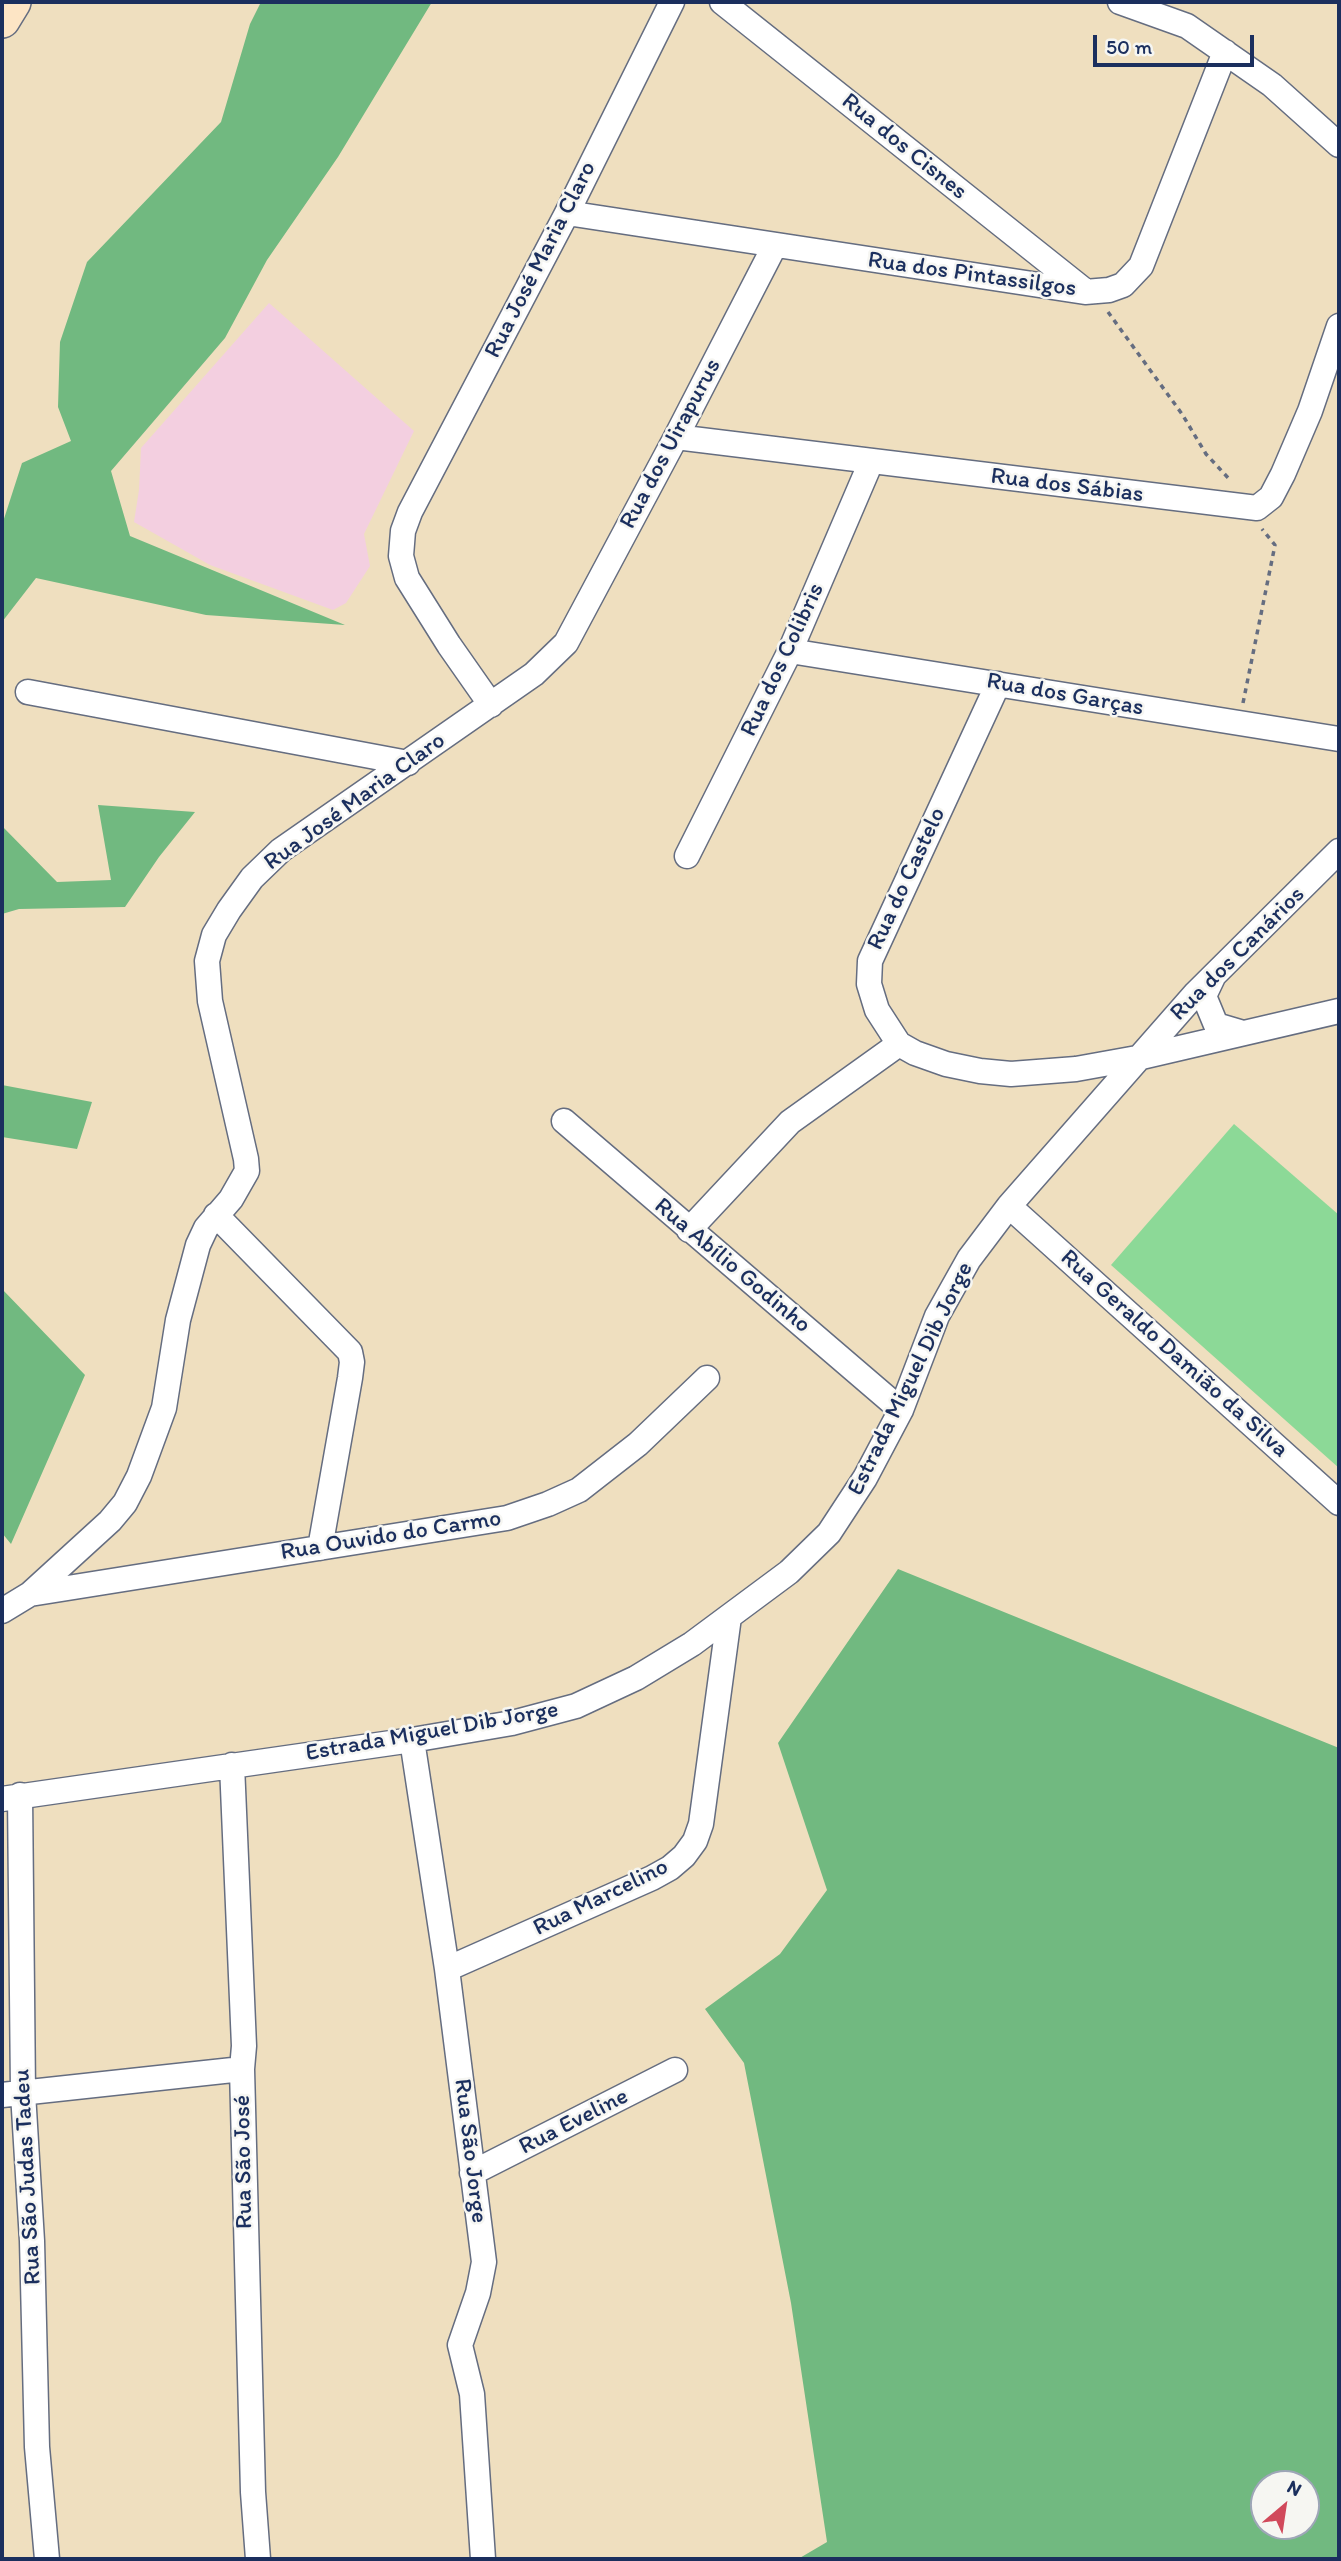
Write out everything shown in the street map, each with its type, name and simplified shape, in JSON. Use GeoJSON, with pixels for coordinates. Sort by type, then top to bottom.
{"type":"FeatureCollection","features":[{"type":"Feature","properties":{"kind":"street"},"geometry":{"type":"LineString","coordinates":[[2,20],[13,2]]}},
{"type":"Feature","properties":{"kind":"street","name":"Rua José Maria Claro"},"geometry":{"type":"LineString","coordinates":[[2,1611],[30,1594],[110,1521],[125,1503],[139,1476],[164,1408],[178,1320],[198,1245],[206,1228],[236,1191],[247,1171],[209,1001],[207,961],[214,935],[252,878],[281,850],[491,705],[407,578],[401,556],[403,531],[410,512],[567,213],[672,2]]}},
{"type":"Feature","properties":{"kind":"street","name":"Rua dos Cisnes"},"geometry":{"type":"LineString","coordinates":[[722,2],[1092,292]]}},
{"type":"Feature","properties":{"kind":"street"},"geometry":{"type":"LineString","coordinates":[[1120,2],[1187,26],[1272,85],[1339,145]]}},
{"type":"Feature","properties":{"kind":"street","name":"Rua dos Pintassilgos"},"geometry":{"type":"LineString","coordinates":[[567,213],[1092,292],[1123,285],[1141,266],[1225,52]]}},
{"type":"Feature","properties":{"kind":"street","name":"Rua dos Uirapurus"},"geometry":{"type":"LineString","coordinates":[[491,705],[534,674],[566,643],[775,245]]}},
{"type":"Feature","properties":{"kind":"street"},"geometry":{"type":"LineString","coordinates":[[1251,508],[1271,497],[1283,474],[1310,411],[1339,326]]}},
{"type":"Feature","properties":{"kind":"street","name":"Rua dos Sábias"},"geometry":{"type":"LineString","coordinates":[[676,437],[1251,508]]}},
{"type":"Feature","properties":{"kind":"street","name":"Rua dos Colibris"},"geometry":{"type":"LineString","coordinates":[[687,856],[790,651],[871,462]]}},
{"type":"Feature","properties":{"kind":"street","name":"Rua dos Garças"},"geometry":{"type":"LineString","coordinates":[[790,651],[1339,739]]}},
{"type":"Feature","properties":{"kind":"street","name":"Rua do Castelo"},"geometry":{"type":"LineString","coordinates":[[899,1044],[877,1010],[869,984],[870,961],[998,684]]}},
{"type":"Feature","properties":{"kind":"street"},"geometry":{"type":"LineString","coordinates":[[28,692],[408,763]]}},
{"type":"Feature","properties":{"kind":"street","name":"Rua dos Canários"},"geometry":{"type":"LineString","coordinates":[[1137,1058],[1213,977],[1339,851]]}},
{"type":"Feature","properties":{"kind":"street"},"geometry":{"type":"LineString","coordinates":[[1213,977],[1204,996],[1216,1025],[1244,1033]]}},
{"type":"Feature","properties":{"kind":"street"},"geometry":{"type":"LineString","coordinates":[[689,1230],[790,1122],[899,1044],[946,1064],[1010,1074],[1076,1069],[1137,1058],[1339,1011]]}},
{"type":"Feature","properties":{"kind":"street","name":"Estrada Miguel Dib Jorge"},"geometry":{"type":"LineString","coordinates":[[11,1797],[412,1740],[512,1723],[576,1706],[636,1678],[692,1644],[789,1572],[829,1533],[865,1478],[901,1410],[937,1316],[969,1259],[1009,1206],[1137,1058]]}},
{"type":"Feature","properties":{"kind":"street","name":"Rua Abílio Godinho"},"geometry":{"type":"LineString","coordinates":[[564,1121],[901,1410]]}},
{"type":"Feature","properties":{"kind":"street","name":"Rua Geraldo Damião da Silva"},"geometry":{"type":"LineString","coordinates":[[1009,1206],[1339,1503]]}},
{"type":"Feature","properties":{"kind":"street"},"geometry":{"type":"LineString","coordinates":[[216,1215],[348,1347],[352,1362],[350,1378],[320,1548]]}},
{"type":"Feature","properties":{"kind":"street","name":"Rua Ouvido do Carmo"},"geometry":{"type":"LineString","coordinates":[[30,1594],[507,1518],[579,1490],[638,1444],[706,1378]]}},
{"type":"Feature","properties":{"kind":"street","name":"Rua Marcelino"},"geometry":{"type":"LineString","coordinates":[[447,1969],[652,1878],[684,1856],[695,1842],[701,1824],[729,1617]]}},
{"type":"Feature","properties":{"kind":"street","name":"Rua São Jorge"},"geometry":{"type":"LineString","coordinates":[[412,1740],[447,1969],[484,2262],[478,2293],[461,2339],[460,2353],[472,2394],[483,2559]]}},
{"type":"Feature","properties":{"kind":"street","name":"Rua São José"},"geometry":{"type":"LineString","coordinates":[[232,1765],[244,2046],[242,2069],[253,2492],[258,2559]]}},
{"type":"Feature","properties":{"kind":"street","name":"Rua São Judas Tadeu"},"geometry":{"type":"LineString","coordinates":[[11,1797],[13,2094],[32,2241],[37,2447],[47,2559]]}},
{"type":"Feature","properties":{"kind":"street"},"geometry":{"type":"LineString","coordinates":[[13,2094],[242,2069]]}},
{"type":"Feature","properties":{"kind":"street","name":"Rua Eveline"},"geometry":{"type":"LineString","coordinates":[[472,2173],[675,2070]]}},
{"type":"Feature","properties":{"kind":"path"},"geometry":{"type":"LineString","coordinates":[[1092,292],[1182,415],[1206,454],[1251,508],[1275,545],[1238,724]]}},
{"type":"Feature","properties":{"kind":"shaded area"},"geometry":{"type":"Polygon","coordinates":[[[269,303],[414,431],[364,534],[370,566],[346,603],[333,610],[210,565],[134,522],[141,448],[269,303]]]}},
{"type":"Feature","properties":{"kind":"green space"},"geometry":{"type":"Polygon","coordinates":[[[261,2],[432,2],[338,157],[267,260],[225,338],[111,471],[130,536],[345,625],[206,615],[36,578],[2,622],[2,525],[22,463],[71,441],[58,407],[60,342],[87,262],[221,122],[250,24],[261,2]]]}},
{"type":"Feature","properties":{"kind":"green space"},"geometry":{"type":"Polygon","coordinates":[[[98,805],[195,812],[159,857],[125,907],[19,909],[2,914],[2,826],[57,882],[111,880],[98,805]]]}},
{"type":"Feature","properties":{"kind":"green space"},"geometry":{"type":"Polygon","coordinates":[[[2,1085],[92,1102],[77,1149],[2,1137],[2,1085]]]}},
{"type":"Feature","properties":{"kind":"green space"},"geometry":{"type":"Polygon","coordinates":[[[1234,1124],[1339,1215],[1339,1468],[1111,1265],[1234,1124]]]}},
{"type":"Feature","properties":{"kind":"green space"},"geometry":{"type":"Polygon","coordinates":[[[2,1289],[85,1375],[11,1544],[2,1533],[2,1289]]]}},
{"type":"Feature","properties":{"kind":"green space"},"geometry":{"type":"Polygon","coordinates":[[[898,1569],[1339,1748],[1339,2559],[798,2559],[827,2542],[791,2303],[744,2063],[705,2009],[780,1954],[827,1890],[778,1743],[898,1569]]]}}]}
